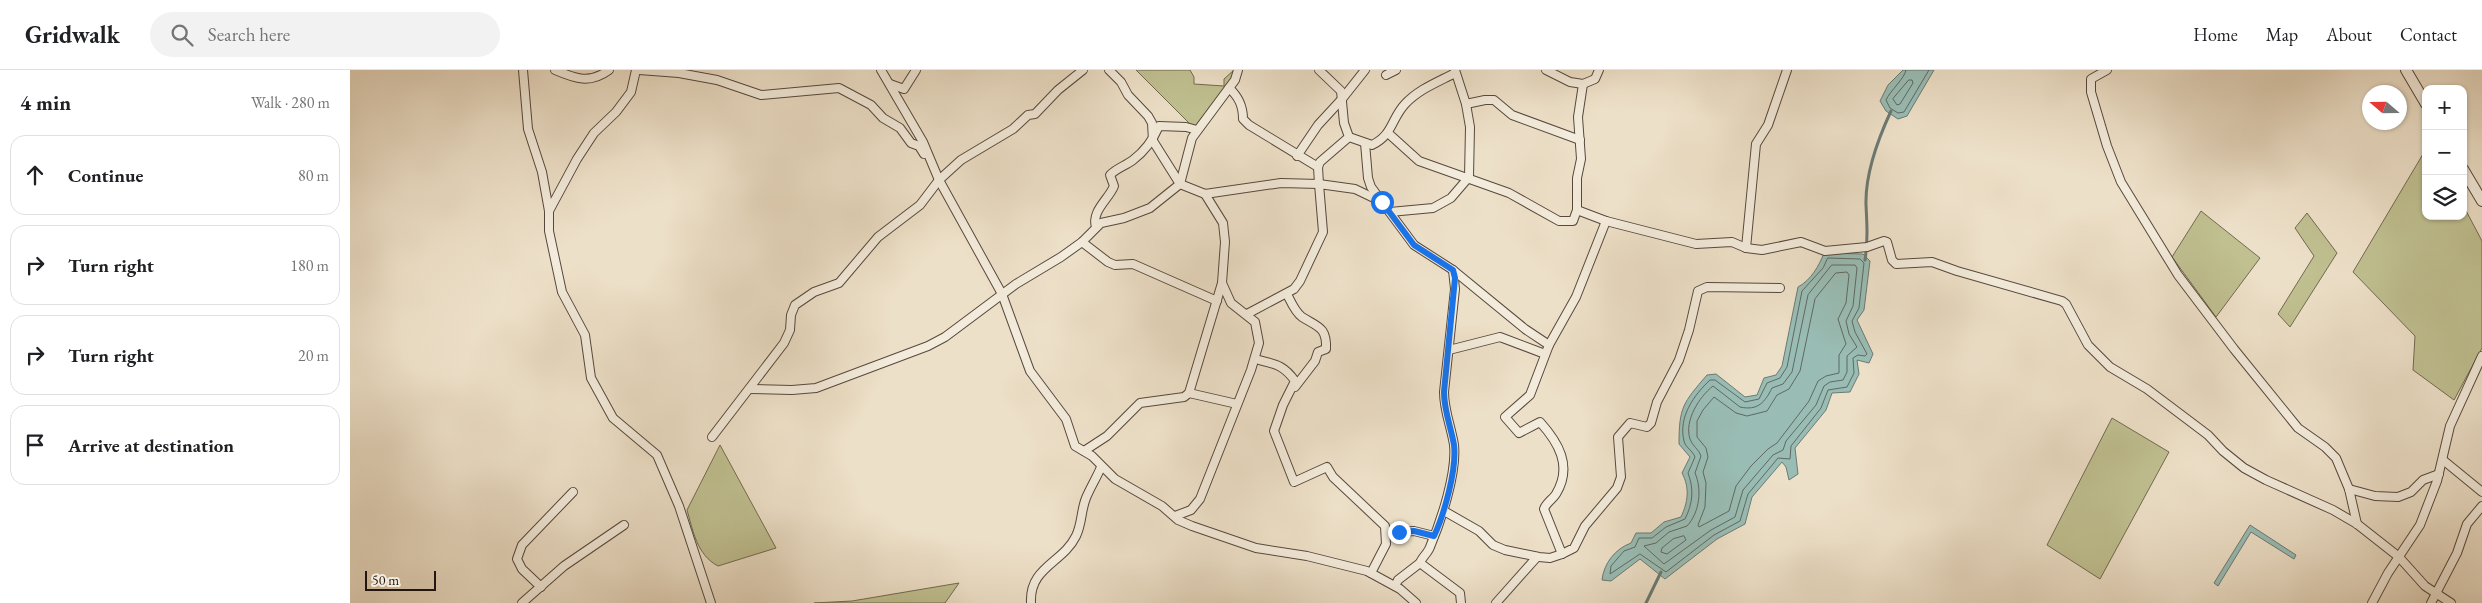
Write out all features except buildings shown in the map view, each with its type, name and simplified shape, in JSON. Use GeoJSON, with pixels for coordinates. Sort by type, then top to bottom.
{"type":"FeatureCollection","features":[{"type":"Feature","properties":{"kind":"street"},"geometry":{"type":"LineString","coordinates":[[523,70],[528,130],[542,172],[549,211],[549,231],[562,292],[585,335],[591,378],[613,418],[657,456],[678,506],[711,603]]}},
{"type":"Feature","properties":{"kind":"street"},"geometry":{"type":"LineString","coordinates":[[555,70],[574,78],[597,79],[609,70]]}},
{"type":"Feature","properties":{"kind":"street"},"geometry":{"type":"LineString","coordinates":[[549,211],[577,159],[594,133],[616,112],[631,92],[638,70],[679,73],[717,80],[761,95],[838,88],[871,106],[883,118],[900,128],[911,143],[919,146],[939,178],[1002,294],[1030,371],[1066,419],[1075,446],[1084,451],[1129,488],[1162,506],[1178,520],[1201,530],[1256,548],[1308,556],[1371,573],[1395,586],[1416,603]]}},
{"type":"Feature","properties":{"kind":"street"},"geometry":{"type":"LineString","coordinates":[[881,70],[923,142],[939,178]]}},
{"type":"Feature","properties":{"kind":"street"},"geometry":{"type":"LineString","coordinates":[[890,84],[904,88],[916,70]]}},
{"type":"Feature","properties":{"kind":"street"},"geometry":{"type":"LineString","coordinates":[[1109,70],[1121,82],[1128,96],[1148,116],[1152,123],[1153,141],[1180,184],[1205,194],[1281,183],[1319,184],[1355,190],[1382,202]]}},
{"type":"Feature","properties":{"kind":"street"},"geometry":{"type":"LineString","coordinates":[[750,389],[792,390],[816,388],[928,346],[945,337],[1002,294],[1082,242],[1101,223],[1124,218],[1150,208],[1180,184],[1190,142],[1229,88],[1238,70]]}},
{"type":"Feature","properties":{"kind":"street"},"geometry":{"type":"LineString","coordinates":[[1319,70],[1339,89],[1342,99],[1344,124],[1348,137]]}},
{"type":"Feature","properties":{"kind":"street"},"geometry":{"type":"LineString","coordinates":[[1297,156],[1318,125],[1365,70]]}},
{"type":"Feature","properties":{"kind":"street"},"geometry":{"type":"LineString","coordinates":[[1386,76],[1396,70]]}},
{"type":"Feature","properties":{"kind":"street"},"geometry":{"type":"LineString","coordinates":[[1546,70],[1570,82],[1583,84],[1595,79],[1599,70]]}},
{"type":"Feature","properties":{"kind":"street"},"geometry":{"type":"LineString","coordinates":[[1746,248],[1756,144],[1768,125],[1787,70]]}},
{"type":"Feature","properties":{"kind":"street"},"geometry":{"type":"LineString","coordinates":[[2107,70],[2091,79],[2091,92],[2107,146],[2121,182],[2196,300],[2298,428],[2325,447],[2336,458],[2348,489],[2357,524]]}},
{"type":"Feature","properties":{"kind":"street"},"geometry":{"type":"LineString","coordinates":[[2406,70],[2422,97]]}},
{"type":"Feature","properties":{"kind":"street"},"geometry":{"type":"LineString","coordinates":[[712,437],[736,402],[750,389],[784,343],[790,330],[790,315],[795,305],[814,292],[839,283],[878,237],[920,205],[939,178],[968,156],[1013,129],[1028,115],[1035,114],[1078,71]]}},
{"type":"Feature","properties":{"kind":"street"},"geometry":{"type":"LineString","coordinates":[[1348,137],[1372,145],[1382,141],[1403,106],[1410,99],[1423,89],[1455,71],[1466,104],[1470,127],[1469,177],[1451,198],[1433,208],[1390,212]]}},
{"type":"Feature","properties":{"kind":"street"},"geometry":{"type":"LineString","coordinates":[[1388,133],[1419,160],[1439,169],[1469,177],[1509,193],[1559,221],[1573,221],[1577,210],[1580,140],[1578,117],[1583,84]]}},
{"type":"Feature","properties":{"kind":"street"},"geometry":{"type":"LineString","coordinates":[[1229,88],[1243,107],[1243,118],[1247,123],[1297,156],[1318,167]]}},
{"type":"Feature","properties":{"kind":"street"},"geometry":{"type":"LineString","coordinates":[[1466,104],[1494,100],[1512,115],[1580,140]]}},
{"type":"Feature","properties":{"kind":"street"},"geometry":{"type":"LineString","coordinates":[[1096,227],[1094,222],[1100,206],[1110,196],[1114,186],[1110,175],[1117,167],[1132,161],[1153,141],[1160,126],[1186,127],[1197,130]]}},
{"type":"Feature","properties":{"kind":"street"},"geometry":{"type":"LineString","coordinates":[[1248,314],[1287,294],[1300,281],[1323,232],[1318,167],[1320,162],[1348,137]]}},
{"type":"Feature","properties":{"kind":"street"},"geometry":{"type":"LineString","coordinates":[[1365,143],[1368,178],[1382,202],[1414,245],[1453,270],[1524,329],[1549,345]]}},
{"type":"Feature","properties":{"kind":"street"},"geometry":{"type":"LineString","coordinates":[[2467,175],[2482,201]]}},
{"type":"Feature","properties":{"kind":"street"},"geometry":{"type":"LineString","coordinates":[[1084,451],[1106,436],[1140,403],[1170,400],[1184,397],[1189,393],[1222,283],[1225,242],[1223,223],[1205,194]]}},
{"type":"Feature","properties":{"kind":"street"},"geometry":{"type":"LineString","coordinates":[[1577,210],[1606,221],[1688,242],[1732,242],[1746,248],[1762,250],[1802,242],[1825,251],[1867,247],[1884,241],[1887,242],[1892,260],[1896,264],[1932,262],[2062,301],[2066,304],[2088,345],[2103,360],[2208,435],[2233,460],[2266,480],[2333,510],[2357,524],[2399,557],[2410,572],[2436,594],[2451,603]]}},
{"type":"Feature","properties":{"kind":"street"},"geometry":{"type":"LineString","coordinates":[[1562,554],[1544,509],[1557,492],[1563,475],[1564,463],[1556,439],[1540,422],[1519,433],[1505,418],[1530,395],[1549,345],[1576,297],[1606,221]]}},
{"type":"Feature","properties":{"kind":"street"},"geometry":{"type":"LineString","coordinates":[[1082,242],[1108,262],[1115,265],[1133,264],[1217,301]]}},
{"type":"Feature","properties":{"kind":"street"},"geometry":{"type":"LineString","coordinates":[[1395,586],[1398,580],[1420,563],[1430,547],[1444,511],[1454,445],[1444,407],[1455,289],[1453,270]]}},
{"type":"Feature","properties":{"kind":"street"},"geometry":{"type":"LineString","coordinates":[[1175,516],[1191,510],[1200,499],[1255,359],[1259,343],[1255,322],[1248,314],[1231,303],[1222,283]]}},
{"type":"Feature","properties":{"kind":"street"},"geometry":{"type":"LineString","coordinates":[[1444,511],[1479,532],[1493,545],[1505,550],[1550,558],[1574,548],[1585,526],[1617,488],[1621,477],[1618,437],[1624,427],[1630,422],[1647,428],[1651,423],[1657,402],[1679,360],[1689,330],[1698,291],[1707,286],[1780,288]]}},
{"type":"Feature","properties":{"kind":"street"},"geometry":{"type":"LineString","coordinates":[[1283,405],[1315,361],[1318,352],[1326,349],[1324,333],[1318,325],[1301,316],[1287,294]]}},
{"type":"Feature","properties":{"kind":"street"},"geometry":{"type":"LineString","coordinates":[[1449,350],[1500,337],[1545,354]]}},
{"type":"Feature","properties":{"kind":"street"},"geometry":{"type":"LineString","coordinates":[[2372,603],[2420,525],[2439,474],[2450,426],[2482,356]]}},
{"type":"Feature","properties":{"kind":"street"},"geometry":{"type":"LineString","coordinates":[[1255,359],[1278,364],[1288,370],[1295,381],[1283,405],[1274,431],[1294,482],[1327,467],[1333,477],[1356,500],[1378,517],[1385,526],[1386,544],[1371,573]]}},
{"type":"Feature","properties":{"kind":"street"},"geometry":{"type":"LineString","coordinates":[[2473,373],[2482,377]]}},
{"type":"Feature","properties":{"kind":"street"},"geometry":{"type":"LineString","coordinates":[[1189,393],[1237,404]]}},
{"type":"Feature","properties":{"kind":"street"},"geometry":{"type":"LineString","coordinates":[[2443,460],[2482,492]]}},
{"type":"Feature","properties":{"kind":"street"},"geometry":{"type":"LineString","coordinates":[[1031,603],[1039,572],[1066,551],[1077,535],[1086,499],[1102,467]]}},
{"type":"Feature","properties":{"kind":"street"},"geometry":{"type":"LineString","coordinates":[[2348,489],[2375,496],[2398,497],[2411,492],[2423,480],[2439,474]]}},
{"type":"Feature","properties":{"kind":"street"},"geometry":{"type":"LineString","coordinates":[[542,587],[522,569],[517,559],[522,545],[573,492]]}},
{"type":"Feature","properties":{"kind":"street"},"geometry":{"type":"LineString","coordinates":[[2431,603],[2457,553],[2466,524],[2482,506]]}},
{"type":"Feature","properties":{"kind":"street"},"geometry":{"type":"LineString","coordinates":[[522,603],[564,566],[624,525]]}},
{"type":"Feature","properties":{"kind":"street"},"geometry":{"type":"LineString","coordinates":[[1386,533],[1414,531],[1434,536]]}},
{"type":"Feature","properties":{"kind":"street"},"geometry":{"type":"LineString","coordinates":[[1496,603],[1537,557]]}},
{"type":"Feature","properties":{"kind":"street"},"geometry":{"type":"LineString","coordinates":[[1420,563],[1460,593],[1461,603]]}},
{"type":"Feature","properties":{"kind":"green space"},"geometry":{"type":"Polygon","coordinates":[[[1136,70],[1190,70],[1194,77],[1194,84],[1224,86],[1224,79],[1234,70],[1233,76],[1194,128],[1136,70]]]}},
{"type":"Feature","properties":{"kind":"green space"},"geometry":{"type":"Polygon","coordinates":[[[2422,156],[2422,220],[2467,220],[2467,213],[2482,241],[2482,348],[2454,400],[2413,370],[2415,336],[2353,272],[2422,156]]]}},
{"type":"Feature","properties":{"kind":"green space"},"geometry":{"type":"Polygon","coordinates":[[[2201,211],[2260,258],[2216,317],[2172,257],[2201,211]]]}},
{"type":"Feature","properties":{"kind":"green space"},"geometry":{"type":"Polygon","coordinates":[[[2307,213],[2337,253],[2290,327],[2278,314],[2314,256],[2295,228],[2307,213]]]}},
{"type":"Feature","properties":{"kind":"green space"},"geometry":{"type":"Polygon","coordinates":[[[2112,418],[2169,452],[2100,579],[2047,545],[2112,418]]]}},
{"type":"Feature","properties":{"kind":"green space"},"geometry":{"type":"Polygon","coordinates":[[[720,445],[776,548],[718,566],[705,556],[697,542],[687,510],[720,445]]]}},
{"type":"Feature","properties":{"kind":"green space"},"geometry":{"type":"Polygon","coordinates":[[[959,583],[945,603],[814,603],[852,601],[959,583]]]}},
{"type":"Feature","properties":{"kind":"water"},"geometry":{"type":"Polygon","coordinates":[[[1903,70],[1934,70],[1907,116],[1898,119],[1886,111],[1880,101],[1888,85],[1903,70]]]}},
{"type":"Feature","properties":{"kind":"water"},"geometry":{"type":"Polygon","coordinates":[[[1824,253],[1863,254],[1870,261],[1864,310],[1857,320],[1873,354],[1869,363],[1857,360],[1859,374],[1850,392],[1832,393],[1826,410],[1795,448],[1798,474],[1789,480],[1786,467],[1782,462],[1752,497],[1745,524],[1717,539],[1665,579],[1640,559],[1611,581],[1602,580],[1605,568],[1611,557],[1631,543],[1636,533],[1651,533],[1664,522],[1681,517],[1687,495],[1685,479],[1682,473],[1690,457],[1679,444],[1679,432],[1684,406],[1692,392],[1707,375],[1716,374],[1745,397],[1757,395],[1764,378],[1776,375],[1782,366],[1798,287],[1807,281],[1814,272],[1824,253]]]}},
{"type":"Feature","properties":{"kind":"water"},"geometry":{"type":"Polygon","coordinates":[[[2250,525],[2296,555],[2294,559],[2251,532],[2218,586],[2214,583],[2250,525]]]}},
{"type":"Feature","properties":{"kind":"waterway"},"geometry":{"type":"LineString","coordinates":[[1865,260],[1867,239],[1866,193],[1870,169],[1881,133],[1891,111]]}},
{"type":"Feature","properties":{"kind":"waterway"},"geometry":{"type":"LineString","coordinates":[[1646,603],[1661,572]]}},
{"type":"Feature","properties":{"kind":"route"},"geometry":{"type":"LineString","coordinates":[[1382,202],[1414,245],[1453,270],[1455,278],[1444,392],[1444,407],[1454,445],[1448,494],[1444,511],[1434,536],[1414,531],[1399,532]]}}]}
